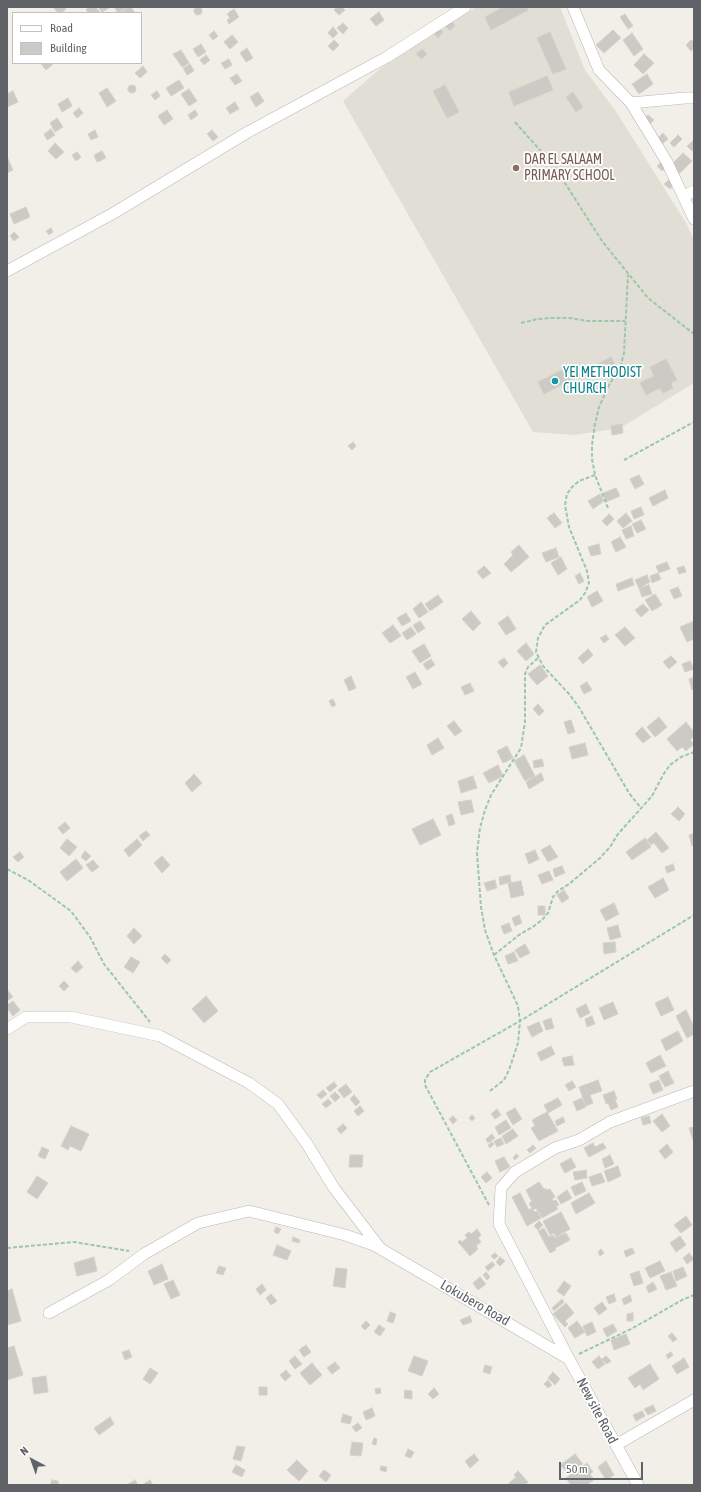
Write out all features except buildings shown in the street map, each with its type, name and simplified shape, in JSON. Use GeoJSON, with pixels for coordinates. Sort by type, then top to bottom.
{"type":"FeatureCollection","features":[{"type":"Feature","properties":{"kind":"street"},"geometry":{"type":"LineString","coordinates":[[7,271],[112,214],[248,132],[387,57],[465,7]]}},
{"type":"Feature","properties":{"kind":"street"},"geometry":{"type":"LineString","coordinates":[[573,7],[599,70],[631,103],[667,162],[689,194],[694,219]]}},
{"type":"Feature","properties":{"kind":"street"},"geometry":{"type":"LineString","coordinates":[[631,103],[694,98]]}},
{"type":"Feature","properties":{"kind":"street"},"geometry":{"type":"LineString","coordinates":[[7,1029],[26,1017],[71,1017],[160,1036],[249,1083],[278,1104],[307,1144],[334,1188],[380,1248]]}},
{"type":"Feature","properties":{"kind":"street"},"geometry":{"type":"LineString","coordinates":[[499,1224],[501,1188],[515,1172],[555,1148],[580,1140],[610,1122],[694,1091]]}},
{"type":"Feature","properties":{"kind":"street"},"geometry":{"type":"LineString","coordinates":[[49,1313],[109,1280],[144,1254],[198,1223],[249,1212],[345,1235],[380,1248]]}},
{"type":"Feature","properties":{"kind":"street","name":"New site Road"},"geometry":{"type":"LineString","coordinates":[[499,1224],[569,1358],[638,1485]]}},
{"type":"Feature","properties":{"kind":"street","name":"Lokubero Road"},"geometry":{"type":"LineString","coordinates":[[380,1248],[569,1358]]}},
{"type":"Feature","properties":{"kind":"street"},"geometry":{"type":"LineString","coordinates":[[616,1445],[694,1400]]}},
{"type":"Feature","properties":{"kind":"path"},"geometry":{"type":"LineString","coordinates":[[515,122],[554,166],[602,241],[648,298],[694,334]]}},
{"type":"Feature","properties":{"kind":"path"},"geometry":{"type":"LineString","coordinates":[[608,508],[595,475],[592,459],[592,445],[594,424],[599,407],[608,387],[621,365],[624,353],[628,274]]}},
{"type":"Feature","properties":{"kind":"path"},"geometry":{"type":"LineString","coordinates":[[521,323],[538,319],[552,318],[570,318],[587,321],[625,321]]}},
{"type":"Feature","properties":{"kind":"path"},"geometry":{"type":"LineString","coordinates":[[624,460],[694,422]]}},
{"type":"Feature","properties":{"kind":"path"},"geometry":{"type":"LineString","coordinates":[[595,475],[579,481],[572,487],[567,494],[565,505],[569,528],[587,570],[590,582],[580,600],[545,625],[538,638],[536,652],[543,666],[570,695],[629,793],[641,808]]}},
{"type":"Feature","properties":{"kind":"path"},"geometry":{"type":"LineString","coordinates":[[490,1091],[504,1080],[509,1070],[518,1043],[520,1021],[518,1006],[494,955],[485,930],[481,907],[477,853],[480,828],[491,795],[521,748],[525,722],[525,674],[528,667],[538,658]]}},
{"type":"Feature","properties":{"kind":"path"},"geometry":{"type":"LineString","coordinates":[[494,955],[519,934],[542,920],[548,912],[553,897],[558,891],[569,884],[600,858],[610,847],[618,834],[652,796],[662,775],[670,765],[681,757],[694,752]]}},
{"type":"Feature","properties":{"kind":"path"},"geometry":{"type":"LineString","coordinates":[[7,869],[28,880],[71,911],[90,937],[104,964],[160,1036]]}},
{"type":"Feature","properties":{"kind":"path"},"geometry":{"type":"LineString","coordinates":[[499,1224],[426,1085],[425,1080],[430,1072],[520,1021],[694,915]]}},
{"type":"Feature","properties":{"kind":"path"},"geometry":{"type":"LineString","coordinates":[[7,1248],[74,1242],[144,1254]]}},
{"type":"Feature","properties":{"kind":"path"},"geometry":{"type":"LineString","coordinates":[[569,1358],[633,1328],[682,1300],[694,1295]]}},
{"type":"Feature","properties":{"kind":"shaded area","name":"DAR EL SALAAM PRIMARY SCHOOL"},"geometry":{"type":"Polygon","coordinates":[[[476,7],[560,7],[585,70],[617,113],[686,223],[694,240],[694,383],[620,428],[574,435],[533,432],[343,101],[382,67],[476,7]]]}},
{"type":"Feature","properties":{"kind":"place","name":"DAR EL SALAAM PRIMARY SCHOOL"},"geometry":{"type":"Point","coordinates":[516,168]}},
{"type":"Feature","properties":{"kind":"place","name":"YEI METHODIST CHURCH"},"geometry":{"type":"Point","coordinates":[555,381]}}]}
